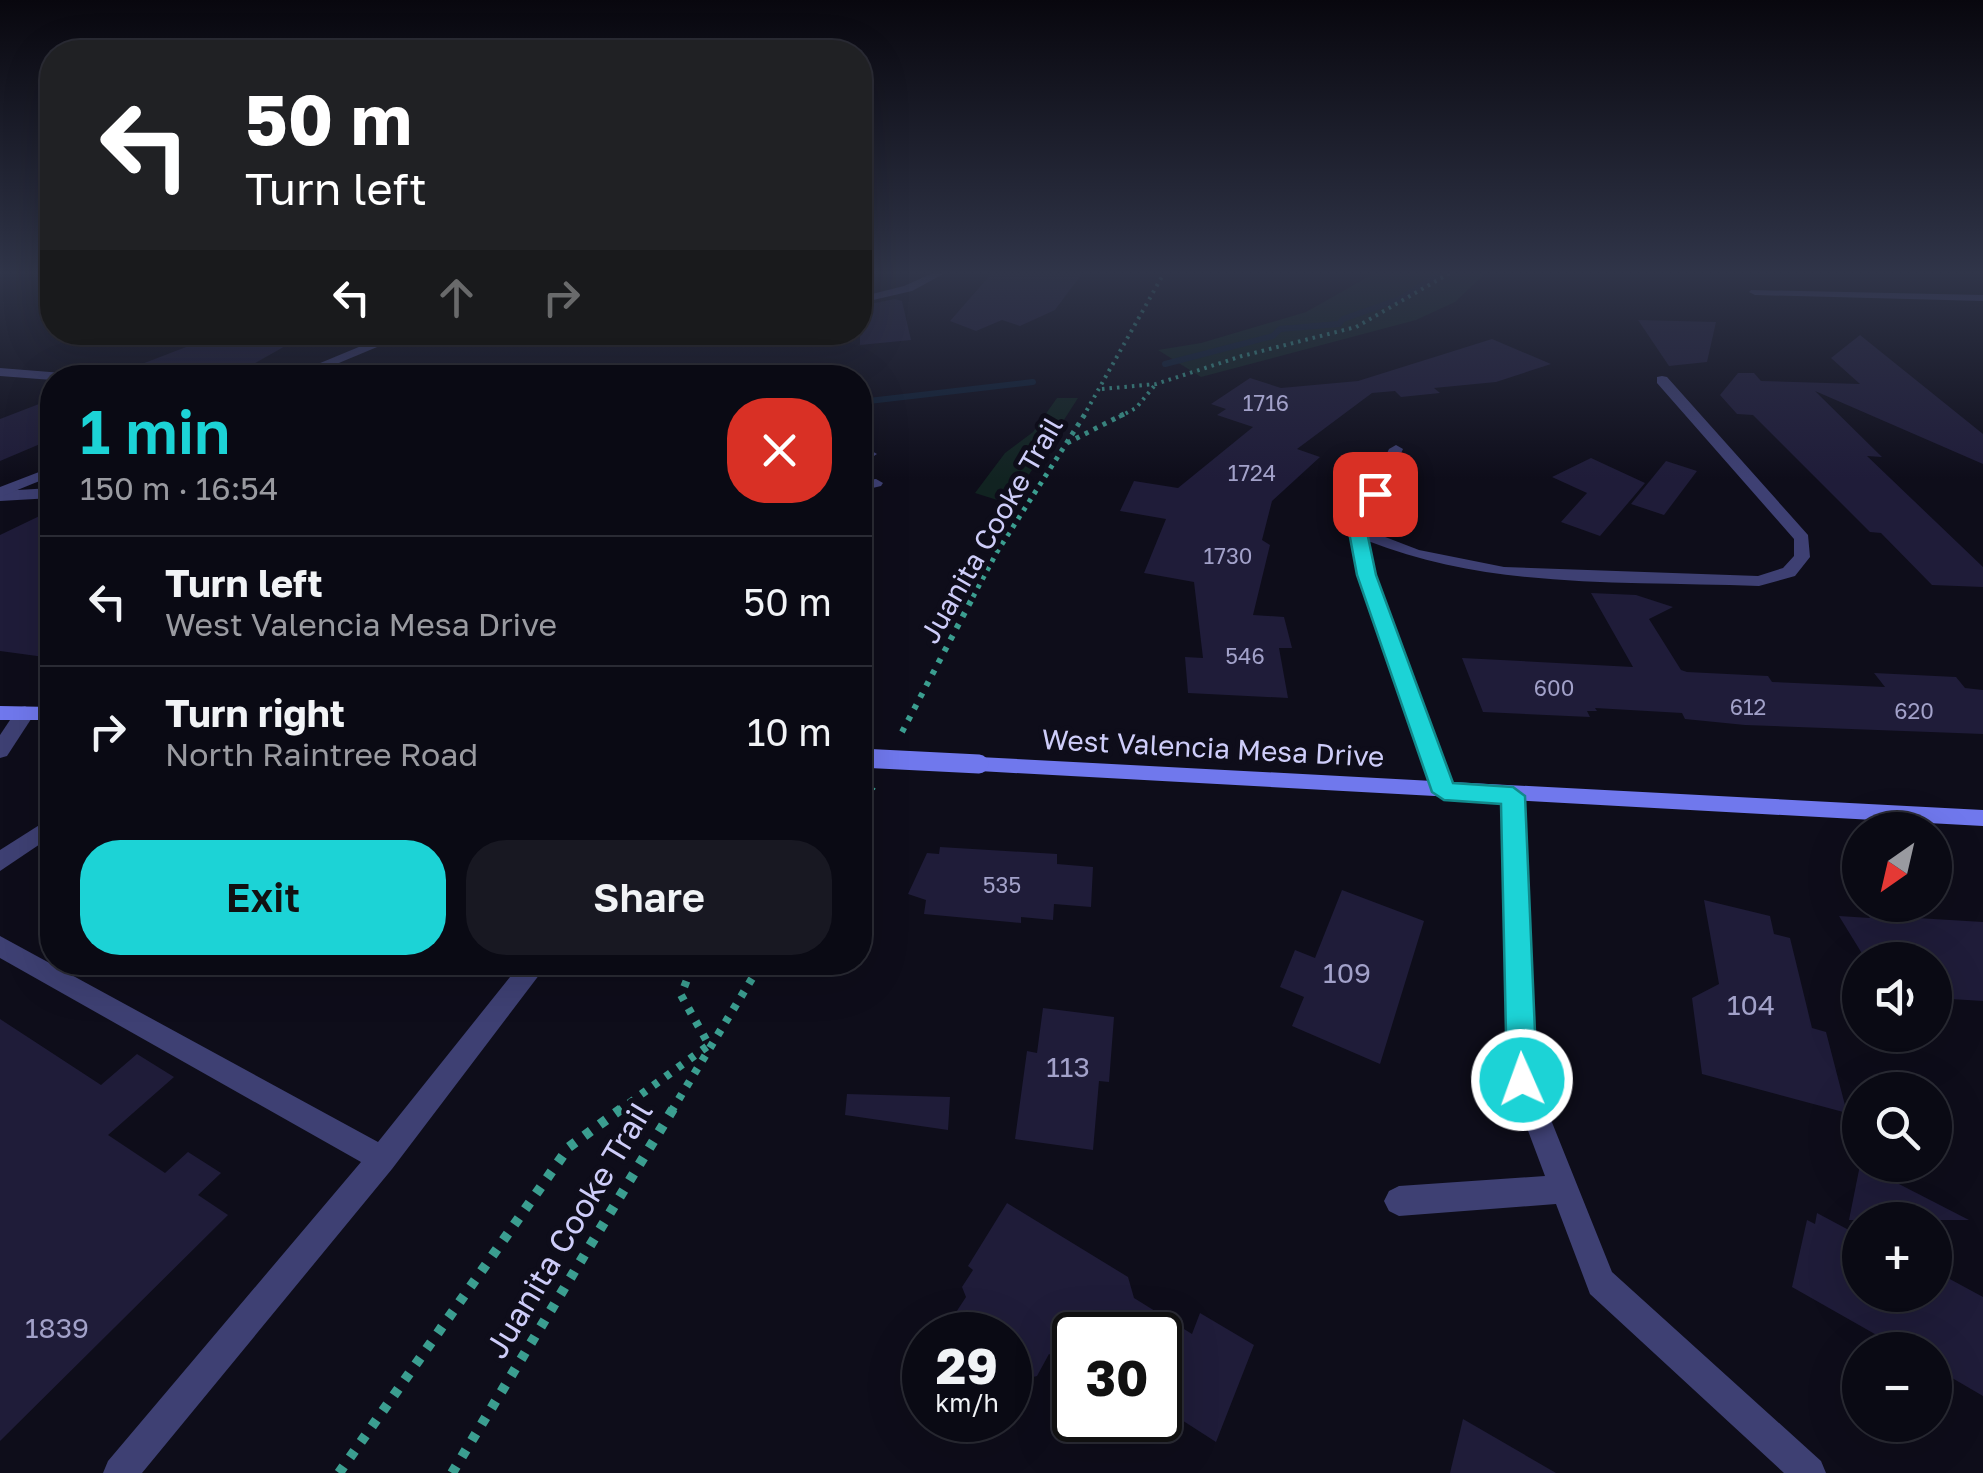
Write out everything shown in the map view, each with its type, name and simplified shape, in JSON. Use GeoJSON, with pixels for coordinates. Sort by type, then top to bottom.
{"type":"FeatureCollection","features":[{"type":"Feature","properties":{"kind":"street"},"geometry":{"type":"LineString","coordinates":[[323,365],[374,345]]}},
{"type":"Feature","properties":{"kind":"street"},"geometry":{"type":"LineString","coordinates":[[0,372],[40,375]]}},
{"type":"Feature","properties":{"kind":"street"},"geometry":{"type":"LineString","coordinates":[[1358,532],[1415,554],[1504,572],[1759,582],[1789,572],[1802,557],[1802,538],[1662,380]]}},
{"type":"Feature","properties":{"kind":"street"},"geometry":{"type":"LineString","coordinates":[[1396,449],[1358,532],[1367,575],[1444,792]]}},
{"type":"Feature","properties":{"kind":"street"},"geometry":{"type":"LineString","coordinates":[[0,494],[40,476]]}},
{"type":"Feature","properties":{"kind":"street"},"geometry":{"type":"LineString","coordinates":[[0,494],[40,493]]}},
{"type":"Feature","properties":{"kind":"street"},"geometry":{"type":"LineString","coordinates":[[0,713],[40,714]]}},
{"type":"Feature","properties":{"kind":"street"},"geometry":{"type":"LineString","coordinates":[[0,750],[25,713]]}},
{"type":"Feature","properties":{"kind":"street","name":"West Valencia Mesa Drive"},"geometry":{"type":"LineString","coordinates":[[872,759],[1513,796],[1983,818]]}},
{"type":"Feature","properties":{"kind":"street"},"geometry":{"type":"LineString","coordinates":[[1513,796],[1522,1080],[1601,1283],[1809,1473]]}},
{"type":"Feature","properties":{"kind":"street"},"geometry":{"type":"LineString","coordinates":[[0,862],[40,834]]}},
{"type":"Feature","properties":{"kind":"street"},"geometry":{"type":"LineString","coordinates":[[0,946],[40,968]]}},
{"type":"Feature","properties":{"kind":"street"},"geometry":{"type":"LineString","coordinates":[[52,975],[382,1159]]}},
{"type":"Feature","properties":{"kind":"street"},"geometry":{"type":"LineString","coordinates":[[120,1473],[382,1159],[527,975]]}},
{"type":"Feature","properties":{"kind":"street"},"geometry":{"type":"LineString","coordinates":[[1399,1202],[1565,1190]]}},
{"type":"Feature","properties":{"kind":"path","name":"Juanita Cooke Trail"},"geometry":{"type":"LineString","coordinates":[[897,742],[997,552],[1126,342]]}},
{"type":"Feature","properties":{"kind":"path"},"geometry":{"type":"LineString","coordinates":[[1100,389],[1156,384],[1298,342]]}},
{"type":"Feature","properties":{"kind":"path"},"geometry":{"type":"LineString","coordinates":[[1066,443],[1136,408],[1156,384]]}},
{"type":"Feature","properties":{"kind":"path"},"geometry":{"type":"LineString","coordinates":[[872,789],[878,777]]}},
{"type":"Feature","properties":{"kind":"path"},"geometry":{"type":"LineString","coordinates":[[339,1473],[569,1147],[709,1045],[680,995],[688,975]]}},
{"type":"Feature","properties":{"kind":"path","name":"Juanita Cooke Trail"},"geometry":{"type":"LineString","coordinates":[[452,1473],[754,975]]}},
{"type":"Feature","properties":{"kind":"green space"},"geometry":{"type":"Polygon","coordinates":[[[1334,342],[1201,377],[1158,350],[1201,343],[1334,342]]]}},
{"type":"Feature","properties":{"kind":"green space"},"geometry":{"type":"Polygon","coordinates":[[[1057,398],[1078,398],[1010,504],[975,493],[1005,453],[1033,432],[1057,398]]]}},
{"type":"Feature","properties":{"kind":"building"},"geometry":{"type":"Polygon","coordinates":[[[1483,342],[1498,342],[1551,364],[1496,382],[1434,388],[1440,393],[1401,397],[1395,391],[1372,393],[1297,449],[1320,457],[1272,501],[1262,540],[1270,545],[1253,615],[1284,617],[1292,648],[1279,648],[1288,698],[1188,693],[1185,657],[1203,658],[1194,582],[1144,573],[1166,519],[1120,511],[1134,481],[1178,488],[1253,427],[1217,415],[1226,409],[1211,404],[1250,378],[1281,388],[1358,381],[1483,342]]]}},
{"type":"Feature","properties":{"kind":"building"},"geometry":{"type":"Polygon","coordinates":[[[1653,342],[1712,342],[1707,362],[1669,366],[1653,342]]]}},
{"type":"Feature","properties":{"kind":"building"},"geometry":{"type":"Polygon","coordinates":[[[1852,342],[1868,342],[1983,434],[1983,464],[1815,391],[1882,457],[1867,456],[1983,567],[1983,587],[1932,585],[1881,533],[1870,532],[1753,415],[1737,414],[1720,395],[1738,373],[1754,373],[1761,381],[1860,384],[1831,358],[1852,342]]]}},
{"type":"Feature","properties":{"kind":"building"},"geometry":{"type":"Polygon","coordinates":[[[191,345],[287,345],[252,365],[139,365],[191,345]]]}},
{"type":"Feature","properties":{"kind":"building"},"geometry":{"type":"Polygon","coordinates":[[[40,404],[40,444],[0,461],[0,419],[40,404]]]}},
{"type":"Feature","properties":{"kind":"building"},"geometry":{"type":"Polygon","coordinates":[[[1591,458],[1645,483],[1600,536],[1561,522],[1587,493],[1552,477],[1591,458]]]}},
{"type":"Feature","properties":{"kind":"building"},"geometry":{"type":"Polygon","coordinates":[[[1666,461],[1697,471],[1664,515],[1631,504],[1666,461]]]}},
{"type":"Feature","properties":{"kind":"building"},"geometry":{"type":"Polygon","coordinates":[[[40,516],[40,656],[0,651],[0,535],[40,516]]]}},
{"type":"Feature","properties":{"kind":"building"},"geometry":{"type":"Polygon","coordinates":[[[1591,593],[1636,595],[1673,607],[1649,619],[1681,670],[1687,672],[1768,676],[1772,682],[1885,687],[1874,673],[1956,677],[1965,688],[1983,690],[1983,734],[1745,725],[1685,719],[1682,713],[1595,708],[1597,711],[1587,711],[1590,717],[1483,712],[1462,658],[1633,667],[1591,593]]]}},
{"type":"Feature","properties":{"kind":"building"},"geometry":{"type":"Polygon","coordinates":[[[940,847],[1057,854],[1057,864],[1093,867],[1091,907],[1054,904],[1053,920],[1021,917],[1021,923],[924,914],[926,900],[908,894],[927,853],[939,854],[940,847]]]}},
{"type":"Feature","properties":{"kind":"building"},"geometry":{"type":"Polygon","coordinates":[[[1342,890],[1424,921],[1380,1064],[1292,1026],[1304,997],[1280,987],[1295,950],[1315,958],[1342,890]]]}},
{"type":"Feature","properties":{"kind":"building"},"geometry":{"type":"Polygon","coordinates":[[[1704,900],[1770,916],[1774,934],[1790,938],[1812,1028],[1826,1032],[1842,1094],[1842,1112],[1702,1074],[1692,998],[1719,984],[1704,900]]]}},
{"type":"Feature","properties":{"kind":"building"},"geometry":{"type":"Polygon","coordinates":[[[1843,922],[1983,922],[1983,1001],[1952,999],[1952,942],[1855,942],[1843,922]]]}},
{"type":"Feature","properties":{"kind":"building"},"geometry":{"type":"Polygon","coordinates":[[[1043,1008],[1114,1017],[1109,1082],[1099,1081],[1093,1150],[1015,1139],[1027,1051],[1037,1053],[1043,1008]]]}},
{"type":"Feature","properties":{"kind":"building"},"geometry":{"type":"Polygon","coordinates":[[[0,1019],[101,1085],[137,1054],[174,1077],[108,1135],[165,1173],[188,1152],[221,1173],[198,1195],[228,1215],[0,1441],[0,1019]]]}},
{"type":"Feature","properties":{"kind":"building"},"geometry":{"type":"Polygon","coordinates":[[[847,1094],[950,1097],[948,1130],[845,1115],[847,1094]]]}},
{"type":"Feature","properties":{"kind":"building"},"geometry":{"type":"Polygon","coordinates":[[[1857,1182],[1895,1182],[1934,1202],[1853,1202],[1857,1182]]]}},
{"type":"Feature","properties":{"kind":"building"},"geometry":{"type":"Polygon","coordinates":[[[1007,1203],[1128,1277],[1134,1298],[1157,1312],[1052,1312],[1052,1356],[1049,1354],[1037,1376],[1032,1377],[1032,1312],[956,1312],[966,1297],[962,1287],[973,1270],[968,1266],[1007,1203]]]}},
{"type":"Feature","properties":{"kind":"building"},"geometry":{"type":"Polygon","coordinates":[[[1952,1211],[1969,1220],[1952,1220],[1952,1211]]]}},
{"type":"Feature","properties":{"kind":"building"},"geometry":{"type":"Polygon","coordinates":[[[1817,1213],[1842,1226],[1842,1312],[1952,1312],[1952,1280],[1983,1297],[1983,1396],[1952,1378],[1952,1332],[1871,1332],[1792,1287],[1807,1220],[1815,1224],[1817,1213]]]}},
{"type":"Feature","properties":{"kind":"building"},"geometry":{"type":"Polygon","coordinates":[[[1200,1313],[1254,1345],[1216,1442],[1182,1420],[1182,1328],[1192,1334],[1200,1313]]]}},
{"type":"Feature","properties":{"kind":"building"},"geometry":{"type":"Polygon","coordinates":[[[1463,1419],[1556,1473],[1450,1473],[1463,1419]]]}},
{"type":"Feature","properties":{"kind":"waterway"},"geometry":{"type":"LineString","coordinates":[[1165,364],[1251,342]]}},
{"type":"Feature","properties":{"kind":"waterway"},"geometry":{"type":"LineString","coordinates":[[872,401],[1033,382]]}},
{"type":"Feature","properties":{"kind":"route"},"geometry":{"type":"LineString","coordinates":[[1375,494],[1358,532],[1367,575],[1444,792],[1513,796],[1522,1080]]}}]}
